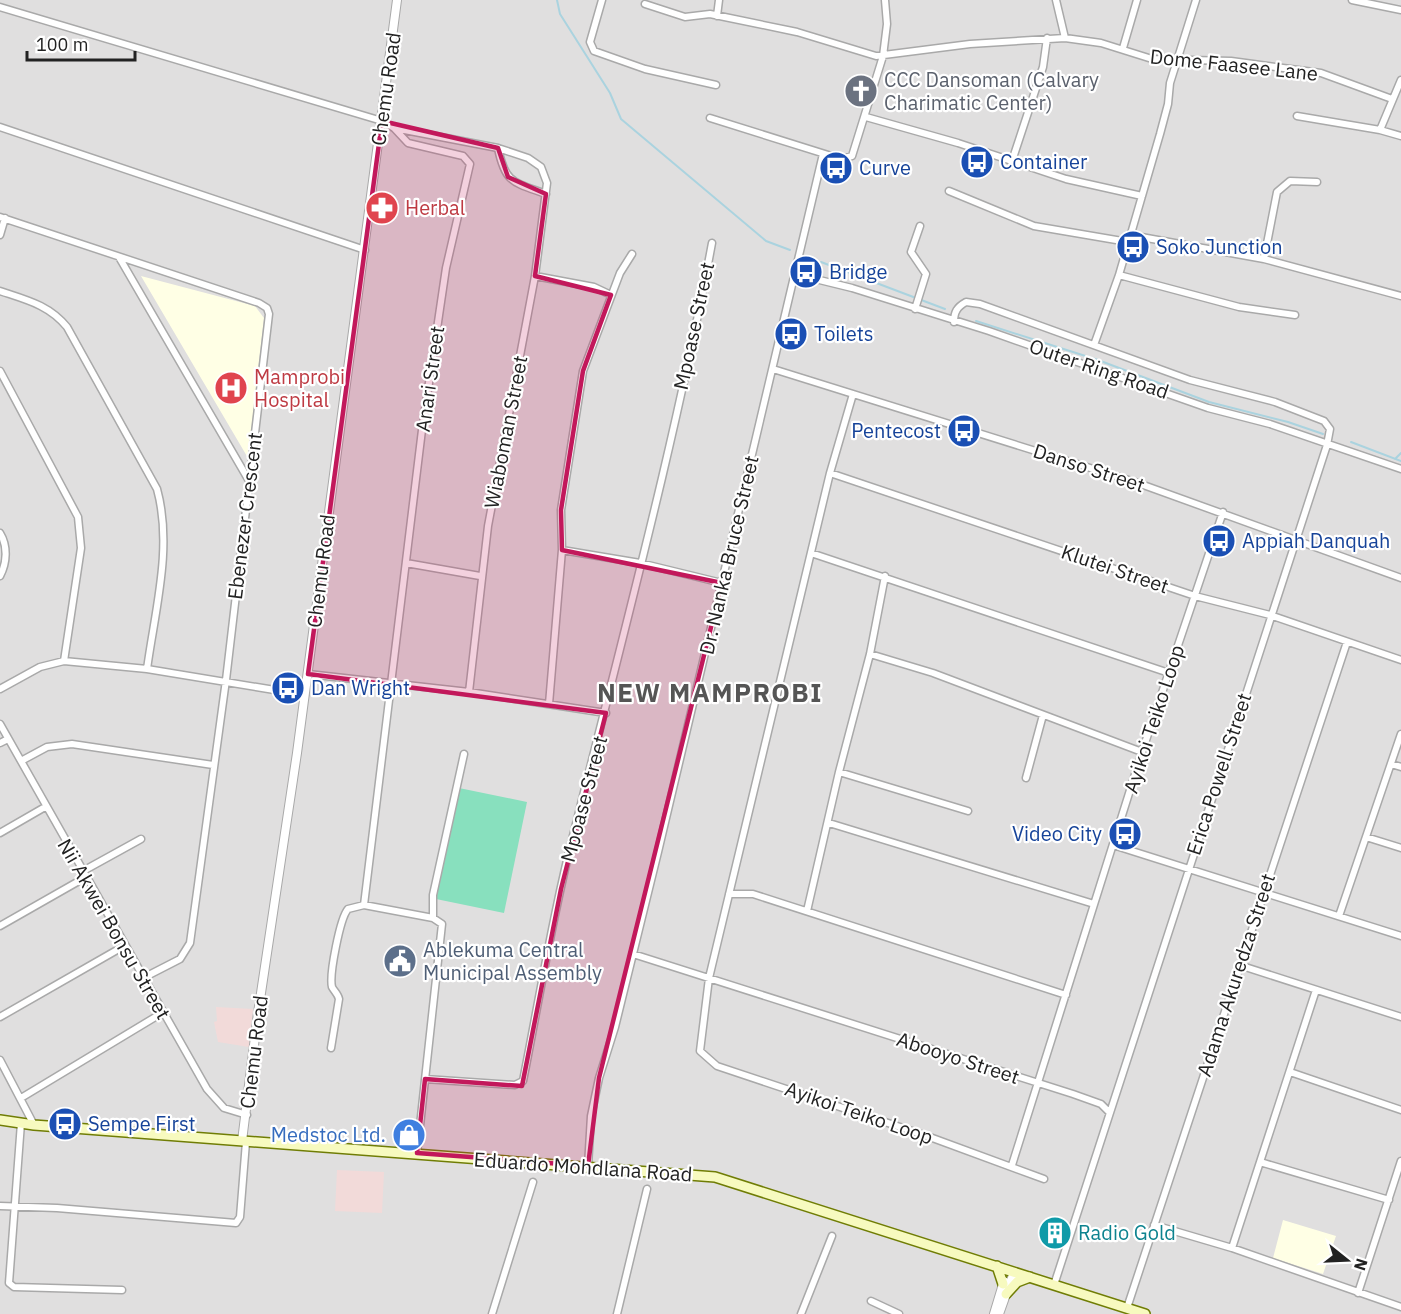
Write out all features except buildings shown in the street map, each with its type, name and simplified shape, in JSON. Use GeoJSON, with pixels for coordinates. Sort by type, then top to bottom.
{"type":"FeatureCollection","features":[{"type":"Feature","properties":{"kind":"main road","name":"Eduardo Mohdlana Road"},"geometry":{"type":"LineString","coordinates":[[0,1120],[34,1125],[417,1153],[534,1164],[588,1166],[727,1180],[1145,1314]]}},
{"type":"Feature","properties":{"kind":"main road"},"geometry":{"type":"LineString","coordinates":[[997,1266],[1003,1284]]}},
{"type":"Feature","properties":{"kind":"main road"},"geometry":{"type":"LineString","coordinates":[[1006,1294],[1017,1282],[1030,1277]]}},
{"type":"Feature","properties":{"kind":"street","name":"Chemu Road"},"geometry":{"type":"LineString","coordinates":[[244,1141],[258,1013],[308,674],[398,0]]}},
{"type":"Feature","properties":{"kind":"street"},"geometry":{"type":"LineString","coordinates":[[602,0],[590,42],[594,51],[645,69],[716,85]]}},
{"type":"Feature","properties":{"kind":"street"},"geometry":{"type":"LineString","coordinates":[[717,15],[719,0]]}},
{"type":"Feature","properties":{"kind":"street"},"geometry":{"type":"LineString","coordinates":[[710,118],[841,159],[852,156],[866,117],[883,56],[887,24],[885,0]]}},
{"type":"Feature","properties":{"kind":"street"},"geometry":{"type":"LineString","coordinates":[[1056,0],[1065,38]]}},
{"type":"Feature","properties":{"kind":"street"},"geometry":{"type":"LineString","coordinates":[[1123,48],[1137,0]]}},
{"type":"Feature","properties":{"kind":"street"},"geometry":{"type":"LineString","coordinates":[[954,322],[959,305],[972,302],[1094,345],[1119,275],[1167,111],[1170,83],[1176,59],[1196,0]]}},
{"type":"Feature","properties":{"kind":"street"},"geometry":{"type":"LineString","coordinates":[[1352,0],[1401,10]]}},
{"type":"Feature","properties":{"kind":"street","name":"Dome Faasee Lane"},"geometry":{"type":"LineString","coordinates":[[645,4],[685,17],[717,15],[797,32],[868,54],[883,56],[970,44],[1065,38],[1123,48],[1152,58],[1231,61],[1321,74],[1392,99]]}},
{"type":"Feature","properties":{"kind":"street"},"geometry":{"type":"LineString","coordinates":[[0,7],[382,121],[394,128],[498,148],[502,171],[508,177],[546,194]]}},
{"type":"Feature","properties":{"kind":"street"},"geometry":{"type":"LineString","coordinates":[[1011,161],[1043,67],[1047,38]]}},
{"type":"Feature","properties":{"kind":"street"},"geometry":{"type":"LineString","coordinates":[[1380,130],[1401,80]]}},
{"type":"Feature","properties":{"kind":"street"},"geometry":{"type":"LineString","coordinates":[[1297,116],[1380,130],[1401,136]]}},
{"type":"Feature","properties":{"kind":"street"},"geometry":{"type":"LineString","coordinates":[[866,117],[1066,179],[1142,196]]}},
{"type":"Feature","properties":{"kind":"street"},"geometry":{"type":"LineString","coordinates":[[0,127],[365,250]]}},
{"type":"Feature","properties":{"kind":"street","name":"Anari Street"},"geometry":{"type":"LineString","coordinates":[[364,905],[390,684],[441,300],[470,164],[462,156],[408,143],[394,128]]}},
{"type":"Feature","properties":{"kind":"street","name":"Wiaboman Street"},"geometry":{"type":"LineString","coordinates":[[469,692],[480,576],[535,276],[546,194],[545,173],[534,160],[498,148]]}},
{"type":"Feature","properties":{"kind":"street","name":"Dr. Nanka Bruce Street"},"geometry":{"type":"LineString","coordinates":[[588,1166],[595,1093],[633,954],[823,154]]}},
{"type":"Feature","properties":{"kind":"street"},"geometry":{"type":"LineString","coordinates":[[1264,259],[1277,192],[1290,181],[1317,182]]}},
{"type":"Feature","properties":{"kind":"street"},"geometry":{"type":"LineString","coordinates":[[949,191],[1034,226],[1264,259],[1401,296]]}},
{"type":"Feature","properties":{"kind":"street"},"geometry":{"type":"LineString","coordinates":[[0,236],[2,217]]}},
{"type":"Feature","properties":{"kind":"street","name":"Ebenezer Crescent"},"geometry":{"type":"LineString","coordinates":[[2,217],[259,303],[267,308],[269,321],[226,680],[190,943],[180,959],[143,978]]}},
{"type":"Feature","properties":{"kind":"street"},"geometry":{"type":"LineString","coordinates":[[915,309],[926,274],[911,252],[920,226]]}},
{"type":"Feature","properties":{"kind":"street","name":"Mpoase Street"},"geometry":{"type":"LineString","coordinates":[[426,1079],[515,1085],[523,1081],[561,889],[606,713],[699,311],[712,243]]}},
{"type":"Feature","properties":{"kind":"street"},"geometry":{"type":"LineString","coordinates":[[549,704],[562,550],[561,510],[583,370],[611,295],[632,254]]}},
{"type":"Feature","properties":{"kind":"street"},"geometry":{"type":"LineString","coordinates":[[118,256],[249,480]]}},
{"type":"Feature","properties":{"kind":"street","name":"Outer Ring Road"},"geometry":{"type":"LineString","coordinates":[[795,274],[852,288],[1070,359],[1219,412],[1270,424],[1401,469]]}},
{"type":"Feature","properties":{"kind":"street"},"geometry":{"type":"LineString","coordinates":[[1119,275],[1239,307],[1295,315]]}},
{"type":"Feature","properties":{"kind":"street"},"geometry":{"type":"LineString","coordinates":[[535,276],[594,287],[611,295]]}},
{"type":"Feature","properties":{"kind":"street"},"geometry":{"type":"LineString","coordinates":[[0,291],[43,305],[57,315],[67,327],[157,489],[164,514],[165,539],[147,669]]}},
{"type":"Feature","properties":{"kind":"street","name":"Erica Powell Street"},"geometry":{"type":"LineString","coordinates":[[1094,345],[1190,380],[1283,405],[1329,425],[1327,445],[1294,540],[1109,1112]]}},
{"type":"Feature","properties":{"kind":"street","name":"Danso Street"},"geometry":{"type":"LineString","coordinates":[[773,369],[1088,466],[1223,512],[1401,578]]}},
{"type":"Feature","properties":{"kind":"street"},"geometry":{"type":"LineString","coordinates":[[0,371],[78,516],[81,548],[64,661]]}},
{"type":"Feature","properties":{"kind":"street","name":"Ayikoi Teiko Loop"},"geometry":{"type":"LineString","coordinates":[[853,394],[830,473],[709,978],[700,1052],[717,1066],[1012,1165],[1142,752],[1223,512]]}},
{"type":"Feature","properties":{"kind":"street","name":"Klutei Street"},"geometry":{"type":"LineString","coordinates":[[830,473],[1195,596],[1270,615],[1401,660]]}},
{"type":"Feature","properties":{"kind":"street"},"geometry":{"type":"LineString","coordinates":[[0,533],[4,540],[6,554],[0,576]]}},
{"type":"Feature","properties":{"kind":"street"},"geometry":{"type":"LineString","coordinates":[[562,550],[640,563],[722,584]]}},
{"type":"Feature","properties":{"kind":"street"},"geometry":{"type":"LineString","coordinates":[[811,553],[1168,673]]}},
{"type":"Feature","properties":{"kind":"street"},"geometry":{"type":"LineString","coordinates":[[406,562],[480,576]]}},
{"type":"Feature","properties":{"kind":"street"},"geometry":{"type":"LineString","coordinates":[[807,911],[829,824],[839,772],[870,654],[885,576]]}},
{"type":"Feature","properties":{"kind":"street","name":"Adama Akuredza Street"},"geometry":{"type":"LineString","coordinates":[[1127,1308],[1262,893],[1347,642]]}},
{"type":"Feature","properties":{"kind":"street"},"geometry":{"type":"LineString","coordinates":[[870,654],[933,673],[1142,752]]}},
{"type":"Feature","properties":{"kind":"street"},"geometry":{"type":"LineString","coordinates":[[0,689],[40,667],[64,661],[226,680],[305,695]]}},
{"type":"Feature","properties":{"kind":"street"},"geometry":{"type":"LineString","coordinates":[[308,674],[469,692],[606,713]]}},
{"type":"Feature","properties":{"kind":"street"},"geometry":{"type":"LineString","coordinates":[[1026,778],[1043,715]]}},
{"type":"Feature","properties":{"kind":"street","name":"Nii Akwei Bonsu Street"},"geometry":{"type":"LineString","coordinates":[[0,724],[124,946],[214,1099],[224,1108],[247,1115]]}},
{"type":"Feature","properties":{"kind":"street"},"geometry":{"type":"LineString","coordinates":[[1339,916],[1401,734]]}},
{"type":"Feature","properties":{"kind":"street"},"geometry":{"type":"LineString","coordinates":[[0,743],[8,739]]}},
{"type":"Feature","properties":{"kind":"street"},"geometry":{"type":"LineString","coordinates":[[21,761],[47,747],[72,744],[213,765]]}},
{"type":"Feature","properties":{"kind":"street"},"geometry":{"type":"LineString","coordinates":[[433,918],[433,895],[464,754]]}},
{"type":"Feature","properties":{"kind":"street"},"geometry":{"type":"LineString","coordinates":[[1391,764],[1401,767]]}},
{"type":"Feature","properties":{"kind":"street"},"geometry":{"type":"LineString","coordinates":[[839,772],[968,811]]}},
{"type":"Feature","properties":{"kind":"street"},"geometry":{"type":"LineString","coordinates":[[0,833],[45,807]]}},
{"type":"Feature","properties":{"kind":"street"},"geometry":{"type":"LineString","coordinates":[[829,824],[1094,904]]}},
{"type":"Feature","properties":{"kind":"street"},"geometry":{"type":"LineString","coordinates":[[1366,837],[1401,848]]}},
{"type":"Feature","properties":{"kind":"street"},"geometry":{"type":"LineString","coordinates":[[0,926],[141,839]]}},
{"type":"Feature","properties":{"kind":"street"},"geometry":{"type":"LineString","coordinates":[[1113,845],[1401,936]]}},
{"type":"Feature","properties":{"kind":"street"},"geometry":{"type":"LineString","coordinates":[[729,894],[753,894],[1066,995]]}},
{"type":"Feature","properties":{"kind":"street"},"geometry":{"type":"LineString","coordinates":[[331,1048],[339,999],[332,984],[341,920],[352,906],[364,905],[433,918],[441,924],[417,1153]]}},
{"type":"Feature","properties":{"kind":"street"},"geometry":{"type":"LineString","coordinates":[[0,1017],[124,946]]}},
{"type":"Feature","properties":{"kind":"street","name":"Abooyo Street"},"geometry":{"type":"LineString","coordinates":[[633,954],[951,1054],[1095,1102],[1109,1112]]}},
{"type":"Feature","properties":{"kind":"street"},"geometry":{"type":"LineString","coordinates":[[1239,965],[1401,1017]]}},
{"type":"Feature","properties":{"kind":"street"},"geometry":{"type":"LineString","coordinates":[[1232,1248],[1316,990]]}},
{"type":"Feature","properties":{"kind":"street"},"geometry":{"type":"LineString","coordinates":[[21,1098],[162,1012]]}},
{"type":"Feature","properties":{"kind":"street"},"geometry":{"type":"LineString","coordinates":[[0,1060],[34,1125]]}},
{"type":"Feature","properties":{"kind":"street"},"geometry":{"type":"LineString","coordinates":[[1290,1072],[1401,1110]]}},
{"type":"Feature","properties":{"kind":"street"},"geometry":{"type":"LineString","coordinates":[[1054,1285],[1109,1112]]}},
{"type":"Feature","properties":{"kind":"street"},"geometry":{"type":"LineString","coordinates":[[21,1123],[13,1207],[9,1275],[11,1286],[56,1290],[122,1290]]}},
{"type":"Feature","properties":{"kind":"street"},"geometry":{"type":"LineString","coordinates":[[0,1206],[57,1208],[236,1223],[240,1217],[244,1141]]}},
{"type":"Feature","properties":{"kind":"street"},"geometry":{"type":"LineString","coordinates":[[1358,1293],[1401,1161]]}},
{"type":"Feature","properties":{"kind":"street"},"geometry":{"type":"LineString","coordinates":[[1260,1162],[1389,1200]]}},
{"type":"Feature","properties":{"kind":"street"},"geometry":{"type":"LineString","coordinates":[[1012,1165],[1044,1179]]}},
{"type":"Feature","properties":{"kind":"street"},"geometry":{"type":"LineString","coordinates":[[492,1314],[533,1182]]}},
{"type":"Feature","properties":{"kind":"street"},"geometry":{"type":"LineString","coordinates":[[617,1314],[647,1189]]}},
{"type":"Feature","properties":{"kind":"street"},"geometry":{"type":"LineString","coordinates":[[1154,1226],[1232,1248],[1401,1307]]}},
{"type":"Feature","properties":{"kind":"street"},"geometry":{"type":"LineString","coordinates":[[803,1314],[832,1236]]}},
{"type":"Feature","properties":{"kind":"street"},"geometry":{"type":"LineString","coordinates":[[994,1314],[1010,1270]]}},
{"type":"Feature","properties":{"kind":"street"},"geometry":{"type":"LineString","coordinates":[[999,1314],[1006,1294],[1010,1270]]}},
{"type":"Feature","properties":{"kind":"street"},"geometry":{"type":"LineString","coordinates":[[871,1301],[899,1314]]}},
{"type":"Feature","properties":{"kind":"highlighted area"},"geometry":{"type":"Polygon","coordinates":[[[382,121],[498,148],[508,177],[546,194],[535,276],[611,295],[583,371],[561,510],[562,550],[722,583],[599,1078],[588,1166],[417,1153],[425,1079],[522,1086],[561,889],[606,713],[308,674],[382,121]]]}},
{"type":"Feature","properties":{"kind":"shaded area"},"geometry":{"type":"Polygon","coordinates":[[[0,0],[1401,0],[1401,1314],[0,1314],[0,0]]]}},
{"type":"Feature","properties":{"kind":"shaded area","name":"Mamprobi Hospital"},"geometry":{"type":"Polygon","coordinates":[[[141,276],[255,306],[264,318],[248,458],[141,276]]]}},
{"type":"Feature","properties":{"kind":"shaded area"},"geometry":{"type":"Polygon","coordinates":[[[216,1007],[253,1009],[249,1047],[218,1042],[214,1022],[217,1021],[216,1007]]]}},
{"type":"Feature","properties":{"kind":"shaded area"},"geometry":{"type":"Polygon","coordinates":[[[337,1170],[384,1172],[382,1213],[335,1211],[337,1170]]]}},
{"type":"Feature","properties":{"kind":"shaded area"},"geometry":{"type":"Polygon","coordinates":[[[1283,1220],[1336,1236],[1323,1274],[1273,1258],[1283,1220]]]}},
{"type":"Feature","properties":{"kind":"green space"},"geometry":{"type":"Polygon","coordinates":[[[459,788],[527,802],[504,913],[436,899],[459,788]]]}},
{"type":"Feature","properties":{"kind":"waterway"},"geometry":{"type":"LineString","coordinates":[[557,0],[560,14],[610,93],[621,119],[766,241],[790,250]]}},
{"type":"Feature","properties":{"kind":"waterway"},"geometry":{"type":"LineString","coordinates":[[821,262],[945,309]]}},
{"type":"Feature","properties":{"kind":"waterway"},"geometry":{"type":"LineString","coordinates":[[976,321],[1098,360],[1209,402],[1288,422],[1323,434]]}},
{"type":"Feature","properties":{"kind":"waterway"},"geometry":{"type":"LineString","coordinates":[[1351,442],[1401,461]]}},
{"type":"Feature","properties":{"kind":"waterway"},"geometry":{"type":"LineString","coordinates":[[1395,459],[1401,453]]}},
{"type":"Feature","properties":{"kind":"place","name":"CCC Dansoman (Calvary Charimatic Center)"},"geometry":{"type":"Point","coordinates":[861,91]}},
{"type":"Feature","properties":{"kind":"place","name":"Container"},"geometry":{"type":"Point","coordinates":[977,162]}},
{"type":"Feature","properties":{"kind":"place","name":"Curve"},"geometry":{"type":"Point","coordinates":[836,168]}},
{"type":"Feature","properties":{"kind":"place","name":"Herbal"},"geometry":{"type":"Point","coordinates":[382,208]}},
{"type":"Feature","properties":{"kind":"place","name":"Soko Junction"},"geometry":{"type":"Point","coordinates":[1133,247]}},
{"type":"Feature","properties":{"kind":"place","name":"Bridge"},"geometry":{"type":"Point","coordinates":[806,272]}},
{"type":"Feature","properties":{"kind":"place","name":"Toilets"},"geometry":{"type":"Point","coordinates":[791,334]}},
{"type":"Feature","properties":{"kind":"place","name":"Mamprobi Hospital"},"geometry":{"type":"Point","coordinates":[231,388]}},
{"type":"Feature","properties":{"kind":"place","name":"Pentecost"},"geometry":{"type":"Point","coordinates":[964,431]}},
{"type":"Feature","properties":{"kind":"place","name":"Appiah Danquah"},"geometry":{"type":"Point","coordinates":[1219,541]}},
{"type":"Feature","properties":{"kind":"place","name":"Dan Wright"},"geometry":{"type":"Point","coordinates":[288,688]}},
{"type":"Feature","properties":{"kind":"place","name":"Video City"},"geometry":{"type":"Point","coordinates":[1125,834]}},
{"type":"Feature","properties":{"kind":"place","name":"Ablekuma Central Municipal Assembly"},"geometry":{"type":"Point","coordinates":[400,961]}},
{"type":"Feature","properties":{"kind":"place","name":"Sempe First"},"geometry":{"type":"Point","coordinates":[65,1124]}},
{"type":"Feature","properties":{"kind":"place","name":"Medstoc Ltd."},"geometry":{"type":"Point","coordinates":[409,1135]}},
{"type":"Feature","properties":{"kind":"place","name":"Radio Gold"},"geometry":{"type":"Point","coordinates":[1055,1233]}},
{"type":"Feature","properties":{"kind":"district","name":"NEW MAMPROBI"},"geometry":{"type":"Point","coordinates":[710,693]}}]}
